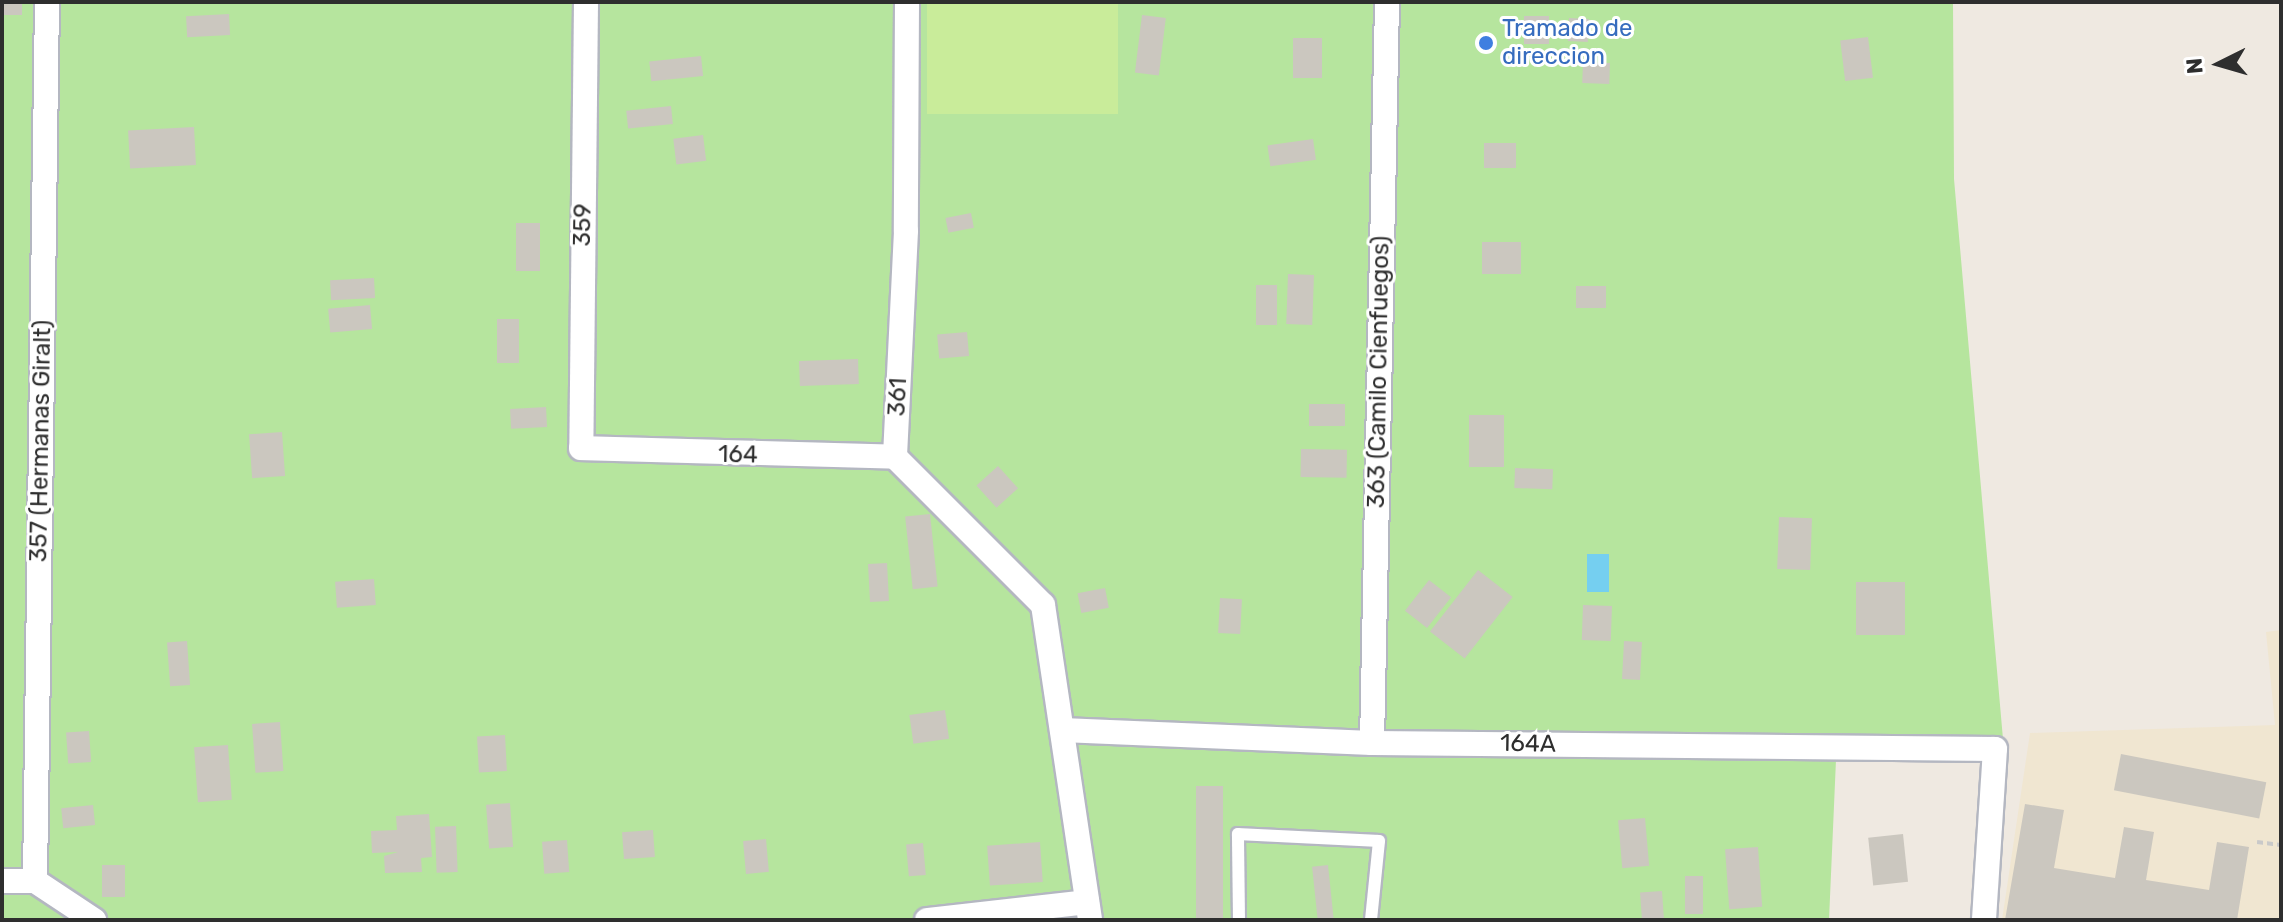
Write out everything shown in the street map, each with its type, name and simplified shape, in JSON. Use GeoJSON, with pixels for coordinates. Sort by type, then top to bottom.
{"type":"FeatureCollection","features":[{"type":"Feature","properties":{"kind":"street","name":"357 (Hermanas Giralt)"},"geometry":{"type":"LineString","coordinates":[[35,881],[47,2]]}},
{"type":"Feature","properties":{"kind":"street","name":"359"},"geometry":{"type":"LineString","coordinates":[[581,448],[586,2]]}},
{"type":"Feature","properties":{"kind":"street","name":"361"},"geometry":{"type":"LineString","coordinates":[[895,457],[906,231],[907,2]]}},
{"type":"Feature","properties":{"kind":"street","name":"363 (Camilo Cienfuegos)"},"geometry":{"type":"LineString","coordinates":[[1372,743],[1387,2]]}},
{"type":"Feature","properties":{"kind":"street","name":"164"},"geometry":{"type":"LineString","coordinates":[[581,448],[895,457]]}},
{"type":"Feature","properties":{"kind":"street"},"geometry":{"type":"LineString","coordinates":[[895,457],[1043,605],[1088,911],[927,920]]}},
{"type":"Feature","properties":{"kind":"street","name":"164A"},"geometry":{"type":"LineString","coordinates":[[1062,730],[1372,743],[1995,749],[1984,920]]}},
{"type":"Feature","properties":{"kind":"street"},"geometry":{"type":"LineString","coordinates":[[2,881],[35,881],[94,920]]}},
{"type":"Feature","properties":{"kind":"lane"},"geometry":{"type":"LineString","coordinates":[[1239,920],[1238,834],[1379,841],[1371,920]]}},
{"type":"Feature","properties":{"kind":"path"},"geometry":{"type":"LineString","coordinates":[[2257,842],[2281,845]]}},
{"type":"Feature","properties":{"kind":"shaded area"},"geometry":{"type":"Polygon","coordinates":[[[2281,630],[2281,920],[2002,920],[2030,733],[2275,725],[2266,632],[2281,630]]]}},
{"type":"Feature","properties":{"kind":"green space"},"geometry":{"type":"Polygon","coordinates":[[[2,2],[1953,2],[1954,179],[2003,739],[1837,737],[1829,920],[2,920],[2,2]]]}},
{"type":"Feature","properties":{"kind":"green space"},"geometry":{"type":"Polygon","coordinates":[[[927,2],[1118,2],[1118,114],[927,114],[927,2]]]}},
{"type":"Feature","properties":{"kind":"water"},"geometry":{"type":"Polygon","coordinates":[[[1587,554],[1609,554],[1609,592],[1587,592],[1587,554]]]}},
{"type":"Feature","properties":{"kind":"building"},"geometry":{"type":"Polygon","coordinates":[[[2,2],[22,2],[22,15],[2,15],[2,2]]]}},
{"type":"Feature","properties":{"kind":"building"},"geometry":{"type":"Polygon","coordinates":[[[229,14],[230,35],[187,37],[186,16],[229,14]]]}},
{"type":"Feature","properties":{"kind":"building"},"geometry":{"type":"Polygon","coordinates":[[[1142,15],[1166,18],[1159,75],[1135,73],[1142,15]]]}},
{"type":"Feature","properties":{"kind":"building"},"geometry":{"type":"Polygon","coordinates":[[[1524,16],[1549,16],[1549,44],[1524,44],[1524,16]]]}},
{"type":"Feature","properties":{"kind":"building"},"geometry":{"type":"Polygon","coordinates":[[[1569,18],[1589,19],[1588,42],[1568,41],[1569,18]]]}},
{"type":"Feature","properties":{"kind":"building"},"geometry":{"type":"Polygon","coordinates":[[[1868,37],[1873,78],[1845,81],[1840,40],[1868,37]]]}},
{"type":"Feature","properties":{"kind":"building"},"geometry":{"type":"Polygon","coordinates":[[[1293,38],[1322,38],[1322,78],[1293,78],[1293,38]]]}},
{"type":"Feature","properties":{"kind":"building"},"geometry":{"type":"Polygon","coordinates":[[[701,56],[703,76],[651,81],[649,61],[701,56]]]}},
{"type":"Feature","properties":{"kind":"building"},"geometry":{"type":"Polygon","coordinates":[[[1583,62],[1610,63],[1609,84],[1582,83],[1583,62]]]}},
{"type":"Feature","properties":{"kind":"building"},"geometry":{"type":"Polygon","coordinates":[[[671,106],[673,124],[628,129],[626,111],[671,106]]]}},
{"type":"Feature","properties":{"kind":"building"},"geometry":{"type":"Polygon","coordinates":[[[194,127],[196,165],[130,168],[128,130],[194,127]]]}},
{"type":"Feature","properties":{"kind":"building"},"geometry":{"type":"Polygon","coordinates":[[[703,135],[706,161],[676,164],[673,139],[703,135]]]}},
{"type":"Feature","properties":{"kind":"building"},"geometry":{"type":"Polygon","coordinates":[[[1313,139],[1316,160],[1270,166],[1267,145],[1313,139]]]}},
{"type":"Feature","properties":{"kind":"building"},"geometry":{"type":"Polygon","coordinates":[[[1484,143],[1516,143],[1516,168],[1484,168],[1484,143]]]}},
{"type":"Feature","properties":{"kind":"building"},"geometry":{"type":"Polygon","coordinates":[[[971,213],[974,228],[948,233],[945,218],[971,213]]]}},
{"type":"Feature","properties":{"kind":"building"},"geometry":{"type":"Polygon","coordinates":[[[516,223],[540,223],[540,271],[516,271],[516,223]]]}},
{"type":"Feature","properties":{"kind":"building"},"geometry":{"type":"Polygon","coordinates":[[[1482,242],[1521,242],[1521,274],[1482,274],[1482,242]]]}},
{"type":"Feature","properties":{"kind":"building"},"geometry":{"type":"Polygon","coordinates":[[[1288,274],[1314,275],[1312,325],[1286,324],[1288,274]]]}},
{"type":"Feature","properties":{"kind":"building"},"geometry":{"type":"Polygon","coordinates":[[[374,278],[375,298],[331,300],[330,280],[374,278]]]}},
{"type":"Feature","properties":{"kind":"building"},"geometry":{"type":"Polygon","coordinates":[[[1256,285],[1277,285],[1277,325],[1256,325],[1256,285]]]}},
{"type":"Feature","properties":{"kind":"building"},"geometry":{"type":"Polygon","coordinates":[[[1576,286],[1606,286],[1606,308],[1576,308],[1576,286]]]}},
{"type":"Feature","properties":{"kind":"building"},"geometry":{"type":"Polygon","coordinates":[[[370,305],[372,329],[330,333],[328,309],[370,305]]]}},
{"type":"Feature","properties":{"kind":"building"},"geometry":{"type":"Polygon","coordinates":[[[497,319],[519,319],[519,363],[497,363],[497,319]]]}},
{"type":"Feature","properties":{"kind":"building"},"geometry":{"type":"Polygon","coordinates":[[[967,332],[969,356],[939,359],[937,335],[967,332]]]}},
{"type":"Feature","properties":{"kind":"building"},"geometry":{"type":"Polygon","coordinates":[[[858,359],[859,384],[800,386],[799,361],[858,359]]]}},
{"type":"Feature","properties":{"kind":"building"},"geometry":{"type":"Polygon","coordinates":[[[1309,404],[1345,404],[1345,426],[1309,426],[1309,404]]]}},
{"type":"Feature","properties":{"kind":"building"},"geometry":{"type":"Polygon","coordinates":[[[546,407],[547,427],[511,429],[510,409],[546,407]]]}},
{"type":"Feature","properties":{"kind":"building"},"geometry":{"type":"Polygon","coordinates":[[[1469,415],[1504,415],[1504,467],[1469,467],[1469,415]]]}},
{"type":"Feature","properties":{"kind":"building"},"geometry":{"type":"Polygon","coordinates":[[[282,432],[285,476],[252,478],[249,434],[282,432]]]}},
{"type":"Feature","properties":{"kind":"building"},"geometry":{"type":"Polygon","coordinates":[[[1301,449],[1347,450],[1347,478],[1301,477],[1301,449]]]}},
{"type":"Feature","properties":{"kind":"building"},"geometry":{"type":"Polygon","coordinates":[[[998,466],[1018,488],[997,508],[976,485],[998,466]]]}},
{"type":"Feature","properties":{"kind":"building"},"geometry":{"type":"Polygon","coordinates":[[[1515,468],[1553,469],[1552,489],[1514,488],[1515,468]]]}},
{"type":"Feature","properties":{"kind":"building"},"geometry":{"type":"Polygon","coordinates":[[[930,514],[938,587],[913,589],[905,517],[930,514]]]}},
{"type":"Feature","properties":{"kind":"building"},"geometry":{"type":"Polygon","coordinates":[[[1779,517],[1812,518],[1810,570],[1777,569],[1779,517]]]}},
{"type":"Feature","properties":{"kind":"building"},"geometry":{"type":"Polygon","coordinates":[[[887,563],[889,601],[870,602],[868,564],[887,563]]]}},
{"type":"Feature","properties":{"kind":"building"},"geometry":{"type":"Polygon","coordinates":[[[1478,570],[1513,597],[1465,659],[1430,631],[1478,570]]]}},
{"type":"Feature","properties":{"kind":"building"},"geometry":{"type":"Polygon","coordinates":[[[374,579],[376,605],[337,608],[335,582],[374,579]]]}},
{"type":"Feature","properties":{"kind":"building"},"geometry":{"type":"Polygon","coordinates":[[[1429,580],[1451,597],[1427,628],[1405,611],[1429,580]]]}},
{"type":"Feature","properties":{"kind":"building"},"geometry":{"type":"Polygon","coordinates":[[[1856,582],[1905,582],[1905,635],[1856,635],[1856,582]]]}},
{"type":"Feature","properties":{"kind":"building"},"geometry":{"type":"Polygon","coordinates":[[[1105,588],[1109,608],[1081,613],[1078,593],[1105,588]]]}},
{"type":"Feature","properties":{"kind":"building"},"geometry":{"type":"Polygon","coordinates":[[[1220,598],[1242,599],[1240,634],[1218,633],[1220,598]]]}},
{"type":"Feature","properties":{"kind":"building"},"geometry":{"type":"Polygon","coordinates":[[[1583,605],[1612,606],[1611,641],[1582,640],[1583,605]]]}},
{"type":"Feature","properties":{"kind":"building"},"geometry":{"type":"Polygon","coordinates":[[[187,641],[190,685],[170,686],[167,642],[187,641]]]}},
{"type":"Feature","properties":{"kind":"building"},"geometry":{"type":"Polygon","coordinates":[[[1624,641],[1642,642],[1640,680],[1622,679],[1624,641]]]}},
{"type":"Feature","properties":{"kind":"building"},"geometry":{"type":"Polygon","coordinates":[[[945,710],[949,739],[913,744],[909,715],[945,710]]]}},
{"type":"Feature","properties":{"kind":"building"},"geometry":{"type":"Polygon","coordinates":[[[280,722],[283,771],[255,773],[252,724],[280,722]]]}},
{"type":"Feature","properties":{"kind":"building"},"geometry":{"type":"Polygon","coordinates":[[[89,731],[91,762],[68,764],[66,733],[89,731]]]}},
{"type":"Feature","properties":{"kind":"building"},"geometry":{"type":"Polygon","coordinates":[[[505,735],[507,771],[479,772],[477,736],[505,735]]]}},
{"type":"Feature","properties":{"kind":"building"},"geometry":{"type":"Polygon","coordinates":[[[228,745],[232,800],[198,802],[194,747],[228,745]]]}},
{"type":"Feature","properties":{"kind":"building"},"geometry":{"type":"Polygon","coordinates":[[[2121,754],[2266,782],[2259,819],[2114,790],[2121,754]]]}},
{"type":"Feature","properties":{"kind":"building"},"geometry":{"type":"Polygon","coordinates":[[[1196,786],[1223,786],[1223,920],[1196,920],[1196,786]]]}},
{"type":"Feature","properties":{"kind":"building"},"geometry":{"type":"Polygon","coordinates":[[[510,803],[513,847],[489,849],[486,805],[510,803]]]}},
{"type":"Feature","properties":{"kind":"building"},"geometry":{"type":"Polygon","coordinates":[[[2025,804],[2064,810],[2054,868],[2115,878],[2124,827],[2154,832],[2146,880],[2209,890],[2217,842],[2249,847],[2237,920],[2005,920],[2025,804]]]}},
{"type":"Feature","properties":{"kind":"building"},"geometry":{"type":"Polygon","coordinates":[[[93,805],[95,825],[63,828],[61,808],[93,805]]]}},
{"type":"Feature","properties":{"kind":"building"},"geometry":{"type":"Polygon","coordinates":[[[429,814],[432,857],[421,858],[422,872],[385,873],[384,856],[398,852],[372,853],[371,831],[397,830],[396,816],[429,814]]]}},
{"type":"Feature","properties":{"kind":"building"},"geometry":{"type":"Polygon","coordinates":[[[1645,818],[1649,866],[1622,868],[1618,820],[1645,818]]]}},
{"type":"Feature","properties":{"kind":"building"},"geometry":{"type":"Polygon","coordinates":[[[456,826],[458,872],[437,873],[435,827],[456,826]]]}},
{"type":"Feature","properties":{"kind":"building"},"geometry":{"type":"Polygon","coordinates":[[[653,830],[655,857],[624,859],[622,832],[653,830]]]}},
{"type":"Feature","properties":{"kind":"building"},"geometry":{"type":"Polygon","coordinates":[[[1903,834],[1908,882],[1873,885],[1868,838],[1903,834]]]}},
{"type":"Feature","properties":{"kind":"building"},"geometry":{"type":"Polygon","coordinates":[[[766,839],[769,872],[746,874],[743,841],[766,839]]]}},
{"type":"Feature","properties":{"kind":"building"},"geometry":{"type":"Polygon","coordinates":[[[567,840],[569,872],[544,874],[542,842],[567,840]]]}},
{"type":"Feature","properties":{"kind":"building"},"geometry":{"type":"Polygon","coordinates":[[[1040,842],[1043,882],[990,886],[987,846],[1040,842]]]}},
{"type":"Feature","properties":{"kind":"building"},"geometry":{"type":"Polygon","coordinates":[[[923,843],[926,875],[909,876],[906,844],[923,843]]]}},
{"type":"Feature","properties":{"kind":"building"},"geometry":{"type":"Polygon","coordinates":[[[1758,847],[1762,907],[1729,909],[1725,849],[1758,847]]]}},
{"type":"Feature","properties":{"kind":"building"},"geometry":{"type":"Polygon","coordinates":[[[102,865],[125,865],[125,897],[102,897],[102,865]]]}},
{"type":"Feature","properties":{"kind":"building"},"geometry":{"type":"Polygon","coordinates":[[[1328,865],[1334,920],[1318,920],[1312,867],[1328,865]]]}},
{"type":"Feature","properties":{"kind":"building"},"geometry":{"type":"Polygon","coordinates":[[[1685,876],[1703,876],[1703,914],[1685,914],[1685,876]]]}},
{"type":"Feature","properties":{"kind":"building"},"geometry":{"type":"Polygon","coordinates":[[[1662,891],[1664,920],[1642,920],[1640,893],[1662,891]]]}},
{"type":"Feature","properties":{"kind":"place","name":"Tramado de direccion"},"geometry":{"type":"Point","coordinates":[1486,43]}}]}
